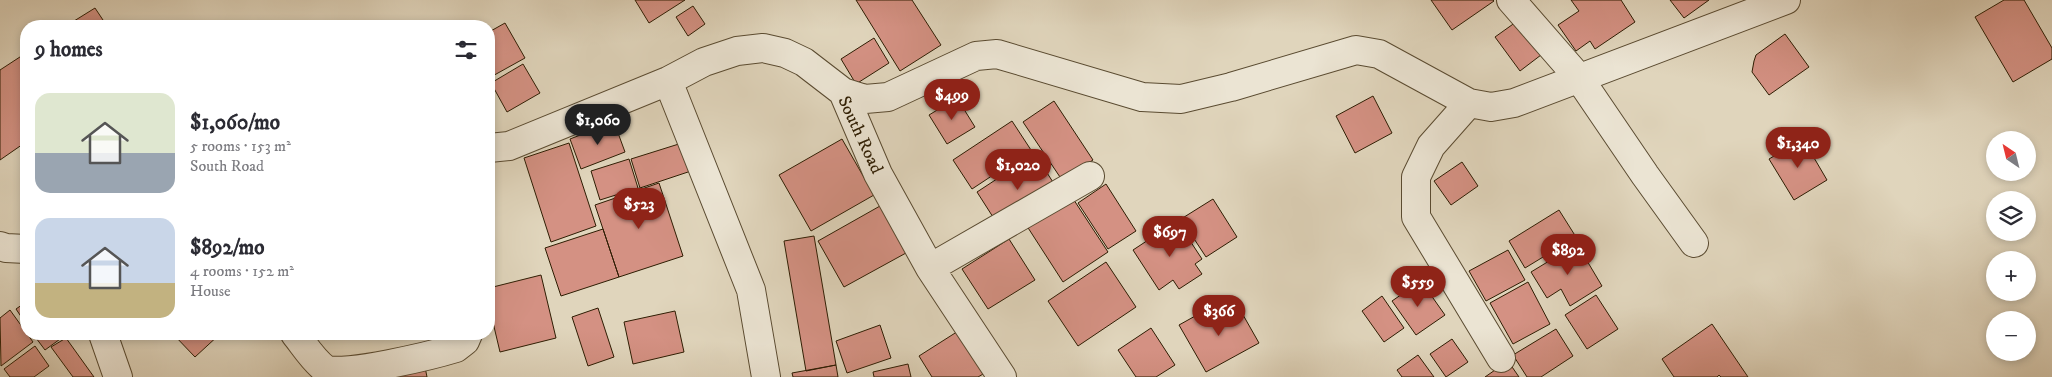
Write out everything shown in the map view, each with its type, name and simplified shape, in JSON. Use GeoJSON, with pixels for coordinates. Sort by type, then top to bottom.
{"type":"FeatureCollection","features":[{"type":"Feature","properties":{"kind":"street"},"geometry":{"type":"LineString","coordinates":[[1511,0],[1579,78],[1694,243]]}},
{"type":"Feature","properties":{"kind":"street"},"geometry":{"type":"LineString","coordinates":[[843,92],[865,99],[888,97],[976,56],[997,54],[1142,97],[1181,99],[1231,87],[1356,50],[1379,54],[1469,103],[1491,107],[1514,103],[1786,0]]}},
{"type":"Feature","properties":{"kind":"street","name":"South Road"},"geometry":{"type":"LineString","coordinates":[[495,147],[509,146],[668,81],[704,62],[737,51],[763,48],[785,53],[804,62],[843,92],[878,174],[930,268],[1002,377]]}},
{"type":"Feature","properties":{"kind":"street"},"geometry":{"type":"LineString","coordinates":[[668,81],[751,290],[766,377]]}},
{"type":"Feature","properties":{"kind":"street"},"geometry":{"type":"LineString","coordinates":[[1469,103],[1431,146],[1416,177],[1416,217],[1501,358]]}},
{"type":"Feature","properties":{"kind":"street"},"geometry":{"type":"LineString","coordinates":[[930,268],[1090,176]]}},
{"type":"Feature","properties":{"kind":"street"},"geometry":{"type":"LineString","coordinates":[[105,340],[118,377]]}},
{"type":"Feature","properties":{"kind":"street"},"geometry":{"type":"LineString","coordinates":[[299,340],[325,370],[336,374],[389,368],[456,348],[464,340]]}},
{"type":"Feature","properties":{"kind":"building"},"geometry":{"type":"Polygon","coordinates":[[[635,0],[685,0],[649,23],[635,0]]]}},
{"type":"Feature","properties":{"kind":"building"},"geometry":{"type":"Polygon","coordinates":[[[856,0],[912,0],[941,45],[900,71],[856,0]]]}},
{"type":"Feature","properties":{"kind":"building"},"geometry":{"type":"Polygon","coordinates":[[[1431,0],[1493,0],[1494,1],[1452,30],[1431,0]]]}},
{"type":"Feature","properties":{"kind":"building"},"geometry":{"type":"Polygon","coordinates":[[[1571,0],[1621,0],[1635,22],[1595,49],[1590,41],[1576,51],[1558,25],[1579,11],[1571,0]]]}},
{"type":"Feature","properties":{"kind":"building"},"geometry":{"type":"Polygon","coordinates":[[[1670,0],[1709,0],[1684,18],[1670,0]]]}},
{"type":"Feature","properties":{"kind":"building"},"geometry":{"type":"Polygon","coordinates":[[[2004,0],[2024,0],[2052,48],[2052,59],[2013,82],[1975,17],[2004,0]]]}},
{"type":"Feature","properties":{"kind":"building"},"geometry":{"type":"Polygon","coordinates":[[[693,6],[705,24],[688,36],[676,17],[693,6]]]}},
{"type":"Feature","properties":{"kind":"building"},"geometry":{"type":"Polygon","coordinates":[[[95,8],[103,20],[76,20],[95,8]]]}},
{"type":"Feature","properties":{"kind":"building"},"geometry":{"type":"Polygon","coordinates":[[[1516,22],[1541,55],[1520,71],[1495,37],[1516,22]]]}},
{"type":"Feature","properties":{"kind":"building"},"geometry":{"type":"Polygon","coordinates":[[[505,23],[525,58],[495,75],[495,29],[505,23]]]}},
{"type":"Feature","properties":{"kind":"building"},"geometry":{"type":"Polygon","coordinates":[[[1785,34],[1809,67],[1769,95],[1752,72],[1754,61],[1756,55],[1785,34]]]}},
{"type":"Feature","properties":{"kind":"building"},"geometry":{"type":"Polygon","coordinates":[[[874,38],[889,63],[856,84],[841,59],[874,38]]]}},
{"type":"Feature","properties":{"kind":"building"},"geometry":{"type":"Polygon","coordinates":[[[20,57],[20,146],[0,160],[0,70],[20,57]]]}},
{"type":"Feature","properties":{"kind":"building"},"geometry":{"type":"Polygon","coordinates":[[[523,64],[540,93],[507,112],[495,90],[495,81],[523,64]]]}},
{"type":"Feature","properties":{"kind":"building"},"geometry":{"type":"Polygon","coordinates":[[[1373,96],[1392,133],[1355,153],[1336,116],[1373,96]]]}},
{"type":"Feature","properties":{"kind":"building"},"geometry":{"type":"Polygon","coordinates":[[[957,98],[975,127],[947,144],[929,115],[957,98]]]}},
{"type":"Feature","properties":{"kind":"building"},"geometry":{"type":"Polygon","coordinates":[[[1054,101],[1093,160],[1062,180],[1023,122],[1054,101]]]}},
{"type":"Feature","properties":{"kind":"building"},"geometry":{"type":"Polygon","coordinates":[[[1012,121],[1031,150],[972,189],[953,160],[1012,121]]]}},
{"type":"Feature","properties":{"kind":"building"},"geometry":{"type":"Polygon","coordinates":[[[614,122],[625,152],[581,169],[570,139],[614,122]]]}},
{"type":"Feature","properties":{"kind":"building"},"geometry":{"type":"Polygon","coordinates":[[[842,139],[874,195],[811,231],[779,175],[842,139]]]}},
{"type":"Feature","properties":{"kind":"building"},"geometry":{"type":"Polygon","coordinates":[[[1803,139],[1827,180],[1794,200],[1769,159],[1803,139]]]}},
{"type":"Feature","properties":{"kind":"building"},"geometry":{"type":"Polygon","coordinates":[[[569,143],[596,226],[551,242],[524,158],[569,143]]]}},
{"type":"Feature","properties":{"kind":"building"},"geometry":{"type":"Polygon","coordinates":[[[682,143],[691,171],[640,188],[631,159],[682,143]]]}},
{"type":"Feature","properties":{"kind":"building"},"geometry":{"type":"Polygon","coordinates":[[[1035,154],[1058,190],[1000,228],[977,192],[1035,154]]]}},
{"type":"Feature","properties":{"kind":"building"},"geometry":{"type":"Polygon","coordinates":[[[629,159],[638,188],[600,200],[591,171],[629,159]]]}},
{"type":"Feature","properties":{"kind":"building"},"geometry":{"type":"Polygon","coordinates":[[[1462,162],[1478,186],[1451,205],[1434,181],[1462,162]]]}},
{"type":"Feature","properties":{"kind":"building"},"geometry":{"type":"Polygon","coordinates":[[[659,183],[683,256],[619,277],[595,205],[659,183]]]}},
{"type":"Feature","properties":{"kind":"building"},"geometry":{"type":"Polygon","coordinates":[[[1106,184],[1136,231],[1108,249],[1078,203],[1106,184]]]}},
{"type":"Feature","properties":{"kind":"building"},"geometry":{"type":"Polygon","coordinates":[[[1068,191],[1108,252],[1063,282],[1023,220],[1068,191]]]}},
{"type":"Feature","properties":{"kind":"building"},"geometry":{"type":"Polygon","coordinates":[[[1213,199],[1237,237],[1206,257],[1181,219],[1213,199]]]}},
{"type":"Feature","properties":{"kind":"building"},"geometry":{"type":"Polygon","coordinates":[[[880,206],[906,253],[844,287],[818,241],[880,206]]]}},
{"type":"Feature","properties":{"kind":"building"},"geometry":{"type":"Polygon","coordinates":[[[1559,210],[1576,237],[1525,268],[1509,241],[1559,210]]]}},
{"type":"Feature","properties":{"kind":"building"},"geometry":{"type":"Polygon","coordinates":[[[1177,221],[1202,259],[1195,264],[1202,274],[1179,289],[1173,280],[1159,290],[1133,250],[1177,221]]]}},
{"type":"Feature","properties":{"kind":"building"},"geometry":{"type":"Polygon","coordinates":[[[603,229],[619,277],[561,296],[545,248],[603,229]]]}},
{"type":"Feature","properties":{"kind":"building"},"geometry":{"type":"Polygon","coordinates":[[[814,236],[836,365],[806,371],[784,241],[814,236]]]}},
{"type":"Feature","properties":{"kind":"building"},"geometry":{"type":"Polygon","coordinates":[[[1009,239],[1035,280],[988,309],[962,269],[1009,239]]]}},
{"type":"Feature","properties":{"kind":"building"},"geometry":{"type":"Polygon","coordinates":[[[1577,244],[1602,286],[1570,306],[1561,289],[1547,298],[1531,272],[1577,244]]]}},
{"type":"Feature","properties":{"kind":"building"},"geometry":{"type":"Polygon","coordinates":[[[1508,250],[1525,280],[1486,301],[1469,271],[1508,250]]]}},
{"type":"Feature","properties":{"kind":"building"},"geometry":{"type":"Polygon","coordinates":[[[1106,262],[1136,307],[1078,346],[1048,301],[1106,262]]]}},
{"type":"Feature","properties":{"kind":"building"},"geometry":{"type":"Polygon","coordinates":[[[541,275],[556,338],[500,352],[495,331],[495,286],[541,275]]]}},
{"type":"Feature","properties":{"kind":"building"},"geometry":{"type":"Polygon","coordinates":[[[1421,281],[1445,315],[1416,335],[1392,301],[1421,281]]]}},
{"type":"Feature","properties":{"kind":"building"},"geometry":{"type":"Polygon","coordinates":[[[1528,282],[1550,324],[1513,344],[1490,303],[1528,282]]]}},
{"type":"Feature","properties":{"kind":"building"},"geometry":{"type":"Polygon","coordinates":[[[1596,295],[1618,329],[1587,349],[1565,315],[1596,295]]]}},
{"type":"Feature","properties":{"kind":"building"},"geometry":{"type":"Polygon","coordinates":[[[1382,296],[1404,328],[1384,342],[1362,311],[1382,296]]]}},
{"type":"Feature","properties":{"kind":"building"},"geometry":{"type":"Polygon","coordinates":[[[20,306],[20,315],[16,309],[20,306]]]}},
{"type":"Feature","properties":{"kind":"building"},"geometry":{"type":"Polygon","coordinates":[[[1238,306],[1259,343],[1206,372],[1179,325],[1206,310],[1213,321],[1238,306]]]}},
{"type":"Feature","properties":{"kind":"building"},"geometry":{"type":"Polygon","coordinates":[[[598,308],[614,357],[588,366],[572,317],[598,308]]]}},
{"type":"Feature","properties":{"kind":"building"},"geometry":{"type":"Polygon","coordinates":[[[10,310],[20,324],[20,340],[32,340],[33,342],[1,366],[0,318],[10,310]]]}},
{"type":"Feature","properties":{"kind":"building"},"geometry":{"type":"Polygon","coordinates":[[[675,311],[684,352],[633,364],[624,322],[675,311]]]}},
{"type":"Feature","properties":{"kind":"building"},"geometry":{"type":"Polygon","coordinates":[[[1712,324],[1748,377],[1721,377],[1719,375],[1717,377],[1674,377],[1662,359],[1712,324]]]}},
{"type":"Feature","properties":{"kind":"building"},"geometry":{"type":"Polygon","coordinates":[[[880,325],[891,358],[847,373],[836,341],[880,325]]]}},
{"type":"Feature","properties":{"kind":"building"},"geometry":{"type":"Polygon","coordinates":[[[963,328],[990,370],[978,377],[932,377],[919,356],[963,328]]]}},
{"type":"Feature","properties":{"kind":"building"},"geometry":{"type":"Polygon","coordinates":[[[1151,328],[1175,365],[1156,377],[1136,377],[1118,350],[1151,328]]]}},
{"type":"Feature","properties":{"kind":"building"},"geometry":{"type":"Polygon","coordinates":[[[1556,329],[1573,356],[1541,377],[1527,377],[1513,355],[1556,329]]]}},
{"type":"Feature","properties":{"kind":"building"},"geometry":{"type":"Polygon","coordinates":[[[1452,339],[1468,362],[1446,377],[1430,354],[1452,339]]]}},
{"type":"Feature","properties":{"kind":"building"},"geometry":{"type":"Polygon","coordinates":[[[38,340],[59,340],[45,350],[38,340]]]}},
{"type":"Feature","properties":{"kind":"building"},"geometry":{"type":"Polygon","coordinates":[[[63,340],[67,340],[94,377],[73,377],[51,347],[63,340]]]}},
{"type":"Feature","properties":{"kind":"building"},"geometry":{"type":"Polygon","coordinates":[[[179,340],[213,340],[195,357],[179,340]]]}},
{"type":"Feature","properties":{"kind":"building"},"geometry":{"type":"Polygon","coordinates":[[[35,346],[49,366],[34,377],[10,377],[4,369],[35,346]]]}},
{"type":"Feature","properties":{"kind":"building"},"geometry":{"type":"Polygon","coordinates":[[[1418,355],[1434,377],[1402,377],[1397,370],[1418,355]]]}},
{"type":"Feature","properties":{"kind":"building"},"geometry":{"type":"Polygon","coordinates":[[[1508,361],[1519,377],[1485,377],[1508,361]]]}},
{"type":"Feature","properties":{"kind":"building"},"geometry":{"type":"Polygon","coordinates":[[[908,364],[911,377],[874,377],[873,372],[908,364]]]}},
{"type":"Feature","properties":{"kind":"building"},"geometry":{"type":"Polygon","coordinates":[[[836,365],[838,377],[793,377],[792,373],[836,365]]]}},
{"type":"Feature","properties":{"kind":"building"},"geometry":{"type":"Polygon","coordinates":[[[425,367],[427,377],[385,377],[425,367]]]}}]}
